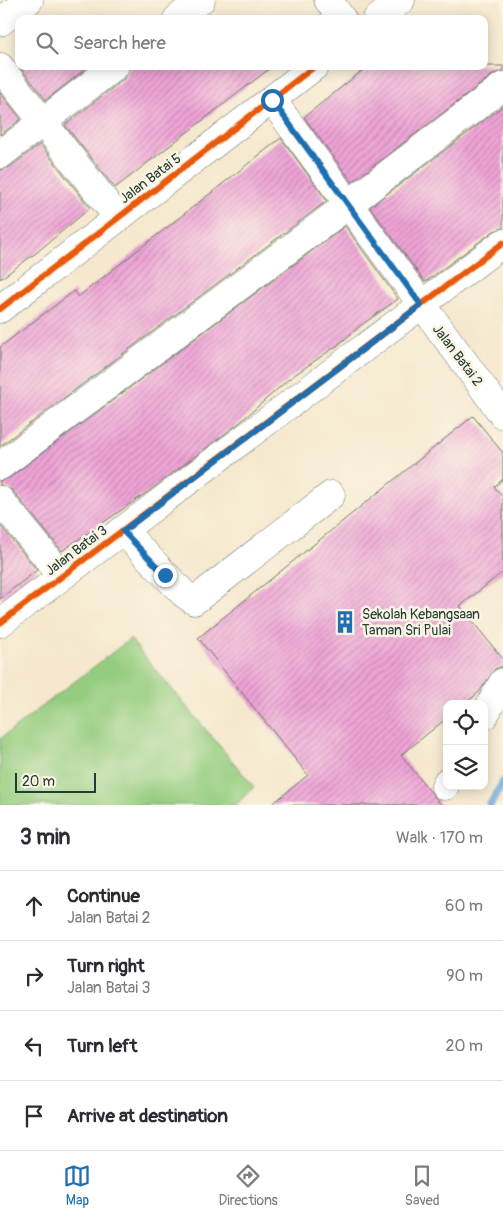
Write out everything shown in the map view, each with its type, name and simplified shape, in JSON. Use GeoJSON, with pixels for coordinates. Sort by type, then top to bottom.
{"type":"FeatureCollection","features":[{"type":"Feature","properties":{"kind":"street"},"geometry":{"type":"LineString","coordinates":[[0,22],[29,0]]}},
{"type":"Feature","properties":{"kind":"street"},"geometry":{"type":"LineString","coordinates":[[182,15],[201,0]]}},
{"type":"Feature","properties":{"kind":"street"},"geometry":{"type":"LineString","coordinates":[[328,0],[339,15]]}},
{"type":"Feature","properties":{"kind":"street"},"geometry":{"type":"LineString","coordinates":[[382,15],[401,0]]}},
{"type":"Feature","properties":{"kind":"street"},"geometry":{"type":"LineString","coordinates":[[0,67],[118,218]]}},
{"type":"Feature","properties":{"kind":"street"},"geometry":{"type":"LineString","coordinates":[[0,155],[110,70]]}},
{"type":"Feature","properties":{"kind":"street","name":"Jalan Batai 5"},"geometry":{"type":"LineString","coordinates":[[0,309],[311,70]]}},
{"type":"Feature","properties":{"kind":"street"},"geometry":{"type":"LineString","coordinates":[[0,466],[503,86]]}},
{"type":"Feature","properties":{"kind":"street","name":"Jalan Batai 2"},"geometry":{"type":"LineString","coordinates":[[272,100],[503,416]]}},
{"type":"Feature","properties":{"kind":"street","name":"Jalan Batai 3"},"geometry":{"type":"LineString","coordinates":[[0,623],[503,243]]}},
{"type":"Feature","properties":{"kind":"street"},"geometry":{"type":"LineString","coordinates":[[123,531],[177,587],[194,601],[331,495]]}},
{"type":"Feature","properties":{"kind":"street"},"geometry":{"type":"LineString","coordinates":[[0,500],[62,576]]}},
{"type":"Feature","properties":{"kind":"street"},"geometry":{"type":"LineString","coordinates":[[488,709],[503,682]]}},
{"type":"Feature","properties":{"kind":"green space"},"geometry":{"type":"Polygon","coordinates":[[[130,639],[254,787],[236,805],[0,805],[0,739],[130,639]]]}},
{"type":"Feature","properties":{"kind":"building"},"geometry":{"type":"Polygon","coordinates":[[[488,66],[503,66],[503,71],[494,74],[352,182],[304,117],[363,70],[488,70],[488,66]]]}},
{"type":"Feature","properties":{"kind":"building"},"geometry":{"type":"Polygon","coordinates":[[[22,70],[84,70],[46,100],[22,70]]]}},
{"type":"Feature","properties":{"kind":"building"},"geometry":{"type":"Polygon","coordinates":[[[128,70],[268,70],[115,188],[65,125],[125,78],[128,70]]]}},
{"type":"Feature","properties":{"kind":"building"},"geometry":{"type":"Polygon","coordinates":[[[0,92],[21,119],[0,135],[0,92]]]}},
{"type":"Feature","properties":{"kind":"building"},"geometry":{"type":"Polygon","coordinates":[[[503,106],[503,228],[494,231],[425,282],[370,207],[503,106]]]}},
{"type":"Feature","properties":{"kind":"building"},"geometry":{"type":"Polygon","coordinates":[[[281,138],[327,201],[0,446],[0,347],[74,291],[78,297],[281,138]]]}},
{"type":"Feature","properties":{"kind":"building"},"geometry":{"type":"Polygon","coordinates":[[[40,144],[90,208],[36,253],[0,279],[0,170],[10,167],[40,144]]]}},
{"type":"Feature","properties":{"kind":"building"},"geometry":{"type":"Polygon","coordinates":[[[345,226],[398,299],[360,326],[338,345],[290,378],[238,424],[149,491],[62,551],[12,490],[0,485],[0,481],[9,478],[345,226]]]}},
{"type":"Feature","properties":{"kind":"building","name":"Sekolah Kebangsaan Taman Sri Pulai"},"geometry":{"type":"Polygon","coordinates":[[[473,416],[503,453],[503,479],[494,487],[503,497],[503,572],[460,606],[503,659],[503,666],[495,669],[479,692],[470,700],[443,700],[443,721],[401,755],[441,805],[271,805],[308,775],[198,638],[473,416]]]}},
{"type":"Feature","properties":{"kind":"building"},"geometry":{"type":"Polygon","coordinates":[[[0,525],[37,570],[0,599],[0,525]]]}},
{"type":"Feature","properties":{"kind":"waterway"},"geometry":{"type":"LineString","coordinates":[[490,805],[503,782]]}},
{"type":"Feature","properties":{"kind":"cycle path"},"geometry":{"type":"LineString","coordinates":[[0,309],[310,70]]}},
{"type":"Feature","properties":{"kind":"cycle path"},"geometry":{"type":"LineString","coordinates":[[0,623],[503,243]]}},
{"type":"Feature","properties":{"kind":"place","name":"Sekolah Kebangsaan Taman Sri Pulai"},"geometry":{"type":"Point","coordinates":[345,622]}},
{"type":"Feature","properties":{"kind":"route"},"geometry":{"type":"LineString","coordinates":[[165,575],[123,531],[421,305],[272,100]]}}]}
